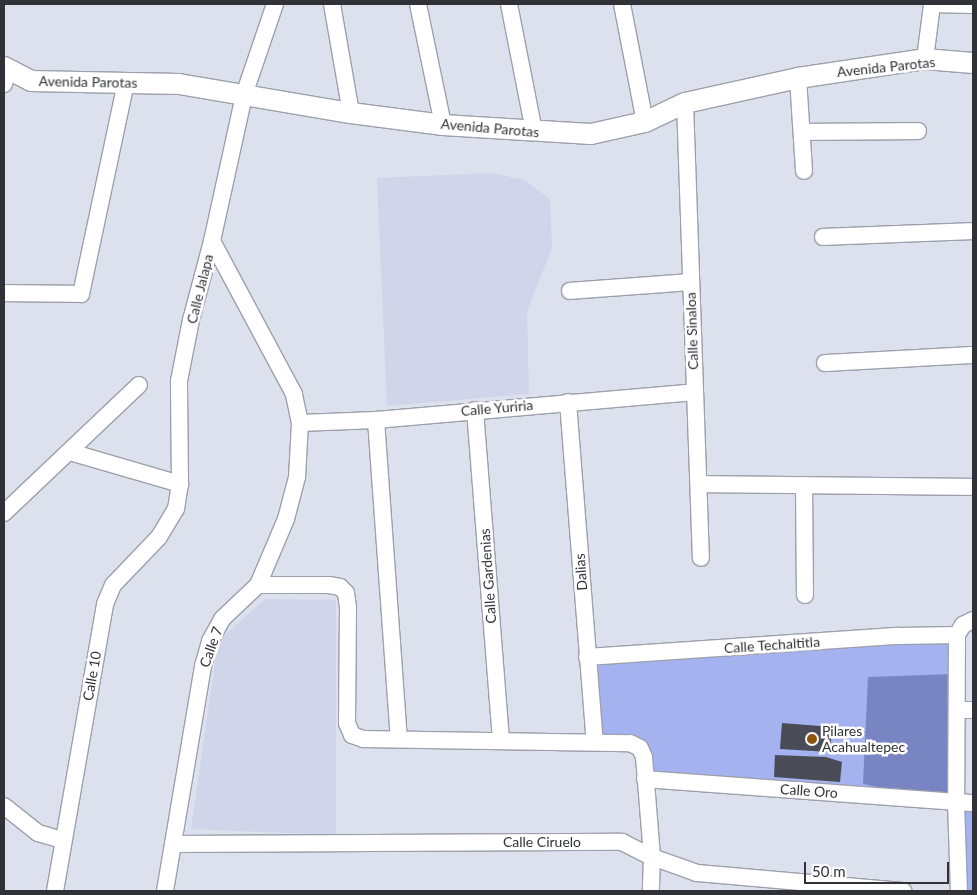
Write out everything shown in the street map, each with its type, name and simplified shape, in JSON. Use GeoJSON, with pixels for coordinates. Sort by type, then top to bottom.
{"type":"FeatureCollection","features":[{"type":"Feature","properties":{"kind":"street","name":"Calle Jalapa"},"geometry":{"type":"LineString","coordinates":[[180,484],[179,381],[191,320],[212,241],[244,95],[276,4]]}},
{"type":"Feature","properties":{"kind":"street"},"geometry":{"type":"LineString","coordinates":[[332,4],[351,113]]}},
{"type":"Feature","properties":{"kind":"street"},"geometry":{"type":"LineString","coordinates":[[418,4],[443,124]]}},
{"type":"Feature","properties":{"kind":"street"},"geometry":{"type":"LineString","coordinates":[[509,4],[534,132]]}},
{"type":"Feature","properties":{"kind":"street"},"geometry":{"type":"LineString","coordinates":[[622,4],[645,122]]}},
{"type":"Feature","properties":{"kind":"street"},"geometry":{"type":"LineString","coordinates":[[925,60],[932,4],[973,5]]}},
{"type":"Feature","properties":{"kind":"street","name":"Avenida Parotas"},"geometry":{"type":"LineString","coordinates":[[5,74],[31,82],[179,84],[351,113],[534,132],[591,134],[645,122],[686,103],[798,78],[925,60],[973,63]]}},
{"type":"Feature","properties":{"kind":"street"},"geometry":{"type":"LineString","coordinates":[[798,78],[804,171]]}},
{"type":"Feature","properties":{"kind":"street"},"geometry":{"type":"LineString","coordinates":[[4,293],[81,294],[126,83]]}},
{"type":"Feature","properties":{"kind":"street","name":"Calle Sinaloa"},"geometry":{"type":"LineString","coordinates":[[686,103],[690,282],[701,558]]}},
{"type":"Feature","properties":{"kind":"street"},"geometry":{"type":"LineString","coordinates":[[802,132],[918,131]]}},
{"type":"Feature","properties":{"kind":"street"},"geometry":{"type":"LineString","coordinates":[[823,237],[973,231]]}},
{"type":"Feature","properties":{"kind":"street","name":"Calle 7"},"geometry":{"type":"LineString","coordinates":[[165,891],[203,666],[210,641],[222,619],[258,585],[286,519],[297,477],[300,423],[294,394],[212,241]]}},
{"type":"Feature","properties":{"kind":"street"},"geometry":{"type":"LineString","coordinates":[[570,291],[690,282]]}},
{"type":"Feature","properties":{"kind":"street"},"geometry":{"type":"LineString","coordinates":[[825,363],[973,356]]}},
{"type":"Feature","properties":{"kind":"street"},"geometry":{"type":"LineString","coordinates":[[4,529],[6,512],[139,384]]}},
{"type":"Feature","properties":{"kind":"street","name":"Calle Yuriria"},"geometry":{"type":"LineString","coordinates":[[300,423],[376,420],[695,392]]}},
{"type":"Feature","properties":{"kind":"street","name":"Dalias"},"geometry":{"type":"LineString","coordinates":[[568,402],[595,742]]}},
{"type":"Feature","properties":{"kind":"street","name":"Calle Gardenias"},"geometry":{"type":"LineString","coordinates":[[475,410],[501,741]]}},
{"type":"Feature","properties":{"kind":"street"},"geometry":{"type":"LineString","coordinates":[[376,420],[399,739]]}},
{"type":"Feature","properties":{"kind":"street"},"geometry":{"type":"LineString","coordinates":[[70,452],[180,484]]}},
{"type":"Feature","properties":{"kind":"street","name":"Calle 10"},"geometry":{"type":"LineString","coordinates":[[55,891],[105,604],[113,585],[159,537],[176,509],[180,484]]}},
{"type":"Feature","properties":{"kind":"street"},"geometry":{"type":"LineString","coordinates":[[698,484],[973,487]]}},
{"type":"Feature","properties":{"kind":"street"},"geometry":{"type":"LineString","coordinates":[[804,485],[805,595]]}},
{"type":"Feature","properties":{"kind":"street"},"geometry":{"type":"LineString","coordinates":[[258,585],[329,585],[340,587],[346,593],[348,608],[347,723],[352,735],[363,739],[630,743],[640,748],[644,757],[652,857],[651,891]]}},
{"type":"Feature","properties":{"kind":"street"},"geometry":{"type":"LineString","coordinates":[[958,891],[956,802],[965,710],[957,635],[963,625],[973,620]]}},
{"type":"Feature","properties":{"kind":"street","name":"Calle Techaltitla"},"geometry":{"type":"LineString","coordinates":[[587,657],[898,636],[957,635]]}},
{"type":"Feature","properties":{"kind":"street","name":"Calle Oro"},"geometry":{"type":"LineString","coordinates":[[645,779],[973,803]]}},
{"type":"Feature","properties":{"kind":"street"},"geometry":{"type":"LineString","coordinates":[[4,806],[38,833],[64,840]]}},
{"type":"Feature","properties":{"kind":"street","name":"Calle Ciruelo"},"geometry":{"type":"LineString","coordinates":[[173,844],[622,842],[652,857],[697,874],[903,891]]}},
{"type":"Feature","properties":{"kind":"shaded area"},"geometry":{"type":"Polygon","coordinates":[[[492,173],[525,180],[550,199],[552,248],[527,311],[529,394],[387,406],[377,178],[492,173]]]}},
{"type":"Feature","properties":{"kind":"shaded area"},"geometry":{"type":"Polygon","coordinates":[[[265,599],[336,600],[336,835],[191,829],[218,641],[265,599]]]}},
{"type":"Feature","properties":{"kind":"shaded area"},"geometry":{"type":"Polygon","coordinates":[[[951,641],[956,802],[645,779],[640,748],[595,742],[593,663],[951,641]]]}},
{"type":"Feature","properties":{"kind":"shaded area"},"geometry":{"type":"Polygon","coordinates":[[[954,674],[956,802],[863,784],[868,677],[954,674]]]}},
{"type":"Feature","properties":{"kind":"shaded area"},"geometry":{"type":"Polygon","coordinates":[[[962,806],[973,807],[973,891],[963,891],[962,806]]]}},
{"type":"Feature","properties":{"kind":"building"},"geometry":{"type":"Polygon","coordinates":[[[782,723],[832,727],[830,752],[780,749],[782,723]]]}},
{"type":"Feature","properties":{"kind":"building"},"geometry":{"type":"Polygon","coordinates":[[[775,755],[826,757],[842,762],[840,782],[774,777],[775,755]]]}},
{"type":"Feature","properties":{"kind":"place","name":"Pilares Acahualtepec"},"geometry":{"type":"Point","coordinates":[812,739]}}]}
